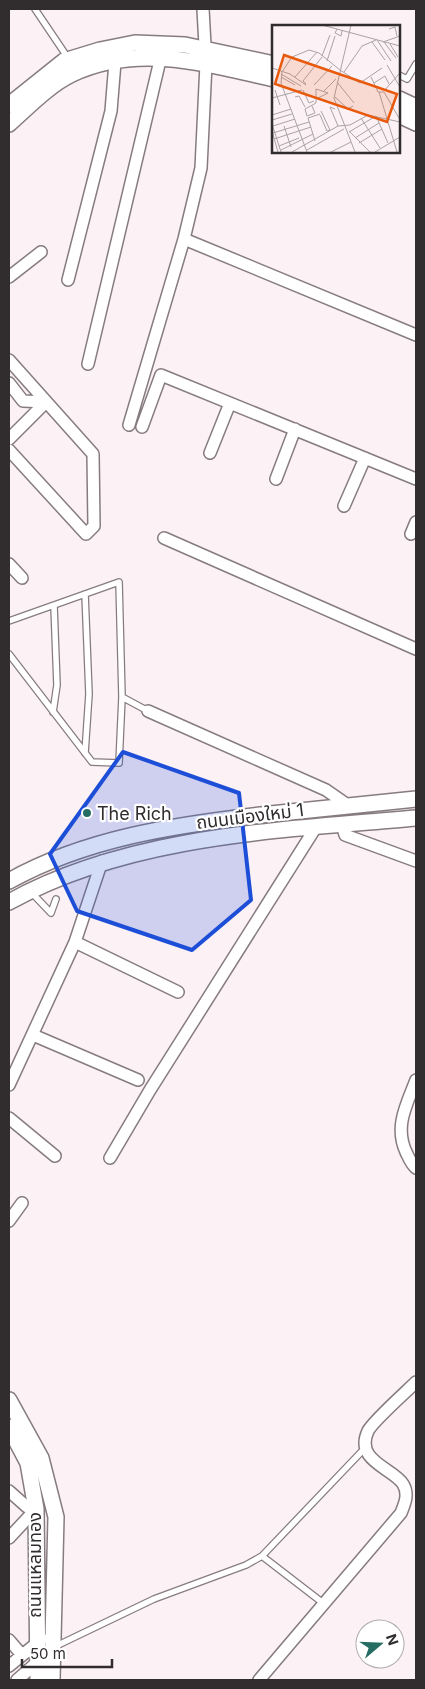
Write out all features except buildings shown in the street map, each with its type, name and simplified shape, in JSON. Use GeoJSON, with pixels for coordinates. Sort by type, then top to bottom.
{"type":"FeatureCollection","features":[{"type":"Feature","properties":{"kind":"street"},"geometry":{"type":"LineString","coordinates":[[128,425],[184,239],[201,168],[206,56],[203,9]]}},
{"type":"Feature","properties":{"kind":"street"},"geometry":{"type":"LineString","coordinates":[[9,124],[71,74],[74,66],[100,50],[135,43],[183,59],[206,56],[272,64]]}},
{"type":"Feature","properties":{"kind":"street"},"geometry":{"type":"LineString","coordinates":[[9,105],[50,72],[74,66],[115,62],[162,51]]}},
{"type":"Feature","properties":{"kind":"street"},"geometry":{"type":"LineString","coordinates":[[88,364],[162,51]]}},
{"type":"Feature","properties":{"kind":"street"},"geometry":{"type":"LineString","coordinates":[[206,56],[272,78]]}},
{"type":"Feature","properties":{"kind":"street"},"geometry":{"type":"LineString","coordinates":[[68,280],[111,111],[115,62]]}},
{"type":"Feature","properties":{"kind":"street"},"geometry":{"type":"LineString","coordinates":[[400,99],[416,107]]}},
{"type":"Feature","properties":{"kind":"street"},"geometry":{"type":"LineString","coordinates":[[400,115],[416,123]]}},
{"type":"Feature","properties":{"kind":"street"},"geometry":{"type":"LineString","coordinates":[[184,239],[416,335]]}},
{"type":"Feature","properties":{"kind":"street"},"geometry":{"type":"LineString","coordinates":[[9,277],[41,252]]}},
{"type":"Feature","properties":{"kind":"street"},"geometry":{"type":"LineString","coordinates":[[9,360],[92,454],[94,526],[86,534],[9,450]]}},
{"type":"Feature","properties":{"kind":"street"},"geometry":{"type":"LineString","coordinates":[[142,427],[161,375],[416,479]]}},
{"type":"Feature","properties":{"kind":"street"},"geometry":{"type":"LineString","coordinates":[[9,383],[23,401],[46,402]]}},
{"type":"Feature","properties":{"kind":"street"},"geometry":{"type":"LineString","coordinates":[[9,440],[46,402]]}},
{"type":"Feature","properties":{"kind":"street"},"geometry":{"type":"LineString","coordinates":[[210,453],[230,403]]}},
{"type":"Feature","properties":{"kind":"street"},"geometry":{"type":"LineString","coordinates":[[276,479],[295,430]]}},
{"type":"Feature","properties":{"kind":"street"},"geometry":{"type":"LineString","coordinates":[[344,506],[365,458]]}},
{"type":"Feature","properties":{"kind":"street"},"geometry":{"type":"LineString","coordinates":[[411,534],[416,522]]}},
{"type":"Feature","properties":{"kind":"street"},"geometry":{"type":"LineString","coordinates":[[164,538],[416,649]]}},
{"type":"Feature","properties":{"kind":"street"},"geometry":{"type":"LineString","coordinates":[[9,564],[22,578]]}},
{"type":"Feature","properties":{"kind":"street"},"geometry":{"type":"LineString","coordinates":[[148,711],[326,790],[336,795],[349,806]]}},
{"type":"Feature","properties":{"kind":"street","name":"ถนนเมืองใหม่ 1"},"geometry":{"type":"LineString","coordinates":[[9,881],[69,853],[133,835],[196,823],[416,799]]}},
{"type":"Feature","properties":{"kind":"street","name":"ถนนเมืองใหม่ 1"},"geometry":{"type":"LineString","coordinates":[[9,902],[30,890],[102,862],[199,841],[342,824],[416,818]]}},
{"type":"Feature","properties":{"kind":"street"},"geometry":{"type":"LineString","coordinates":[[342,824],[345,835],[416,861]]}},
{"type":"Feature","properties":{"kind":"street"},"geometry":{"type":"LineString","coordinates":[[110,1158],[150,1090],[316,827]]}},
{"type":"Feature","properties":{"kind":"street"},"geometry":{"type":"LineString","coordinates":[[9,1085],[75,942],[102,862]]}},
{"type":"Feature","properties":{"kind":"street"},"geometry":{"type":"LineString","coordinates":[[75,942],[178,992]]}},
{"type":"Feature","properties":{"kind":"street"},"geometry":{"type":"LineString","coordinates":[[33,1035],[138,1080]]}},
{"type":"Feature","properties":{"kind":"street"},"geometry":{"type":"LineString","coordinates":[[416,1080],[400,1122],[402,1142],[412,1165],[416,1168]]}},
{"type":"Feature","properties":{"kind":"street"},"geometry":{"type":"LineString","coordinates":[[9,1118],[55,1156]]}},
{"type":"Feature","properties":{"kind":"street"},"geometry":{"type":"LineString","coordinates":[[9,1221],[22,1203]]}},
{"type":"Feature","properties":{"kind":"street"},"geometry":{"type":"LineString","coordinates":[[259,1680],[401,1513],[412,1496],[403,1483],[375,1463],[366,1447],[368,1431],[416,1382]]}},
{"type":"Feature","properties":{"kind":"street","name":"ถนนแหลมทอง"},"geometry":{"type":"LineString","coordinates":[[9,1400],[41,1458],[56,1517],[53,1631],[38,1661],[38,1680]]}},
{"type":"Feature","properties":{"kind":"street","name":"ถนนแหลมทอง"},"geometry":{"type":"LineString","coordinates":[[9,1427],[28,1463],[36,1509],[45,1646],[52,1680]]}},
{"type":"Feature","properties":{"kind":"street"},"geometry":{"type":"LineString","coordinates":[[9,1491],[27,1507],[36,1509]]}},
{"type":"Feature","properties":{"kind":"street"},"geometry":{"type":"LineString","coordinates":[[9,1538],[36,1509]]}},
{"type":"Feature","properties":{"kind":"street"},"geometry":{"type":"LineString","coordinates":[[9,1640],[22,1655]]}},
{"type":"Feature","properties":{"kind":"street"},"geometry":{"type":"LineString","coordinates":[[9,1666],[22,1655],[45,1646]]}},
{"type":"Feature","properties":{"kind":"street"},"geometry":{"type":"LineString","coordinates":[[16,1680],[38,1661]]}},
{"type":"Feature","properties":{"kind":"lane"},"geometry":{"type":"LineString","coordinates":[[35,9],[74,66]]}},
{"type":"Feature","properties":{"kind":"lane"},"geometry":{"type":"LineString","coordinates":[[400,76],[407,79],[416,64]]}},
{"type":"Feature","properties":{"kind":"lane"},"geometry":{"type":"LineString","coordinates":[[9,621],[119,582],[122,697],[119,763],[92,762],[9,654]]}},
{"type":"Feature","properties":{"kind":"lane"},"geometry":{"type":"LineString","coordinates":[[85,594],[89,694],[85,753]]}},
{"type":"Feature","properties":{"kind":"lane"},"geometry":{"type":"LineString","coordinates":[[54,606],[56,685],[54,712]]}},
{"type":"Feature","properties":{"kind":"lane"},"geometry":{"type":"LineString","coordinates":[[122,697],[148,711]]}},
{"type":"Feature","properties":{"kind":"lane"},"geometry":{"type":"LineString","coordinates":[[30,890],[51,913],[56,900]]}},
{"type":"Feature","properties":{"kind":"lane"},"geometry":{"type":"LineString","coordinates":[[45,1646],[154,1599],[246,1565],[262,1556],[366,1447]]}},
{"type":"Feature","properties":{"kind":"lane"},"geometry":{"type":"LineString","coordinates":[[262,1556],[323,1604]]}},
{"type":"Feature","properties":{"kind":"highlighted area"},"geometry":{"type":"Polygon","coordinates":[[[123,752],[239,793],[251,900],[192,950],[77,911],[50,854],[123,752]]]}},
{"type":"Feature","properties":{"kind":"place","name":"The Rich"},"geometry":{"type":"Point","coordinates":[87,813]}}]}
